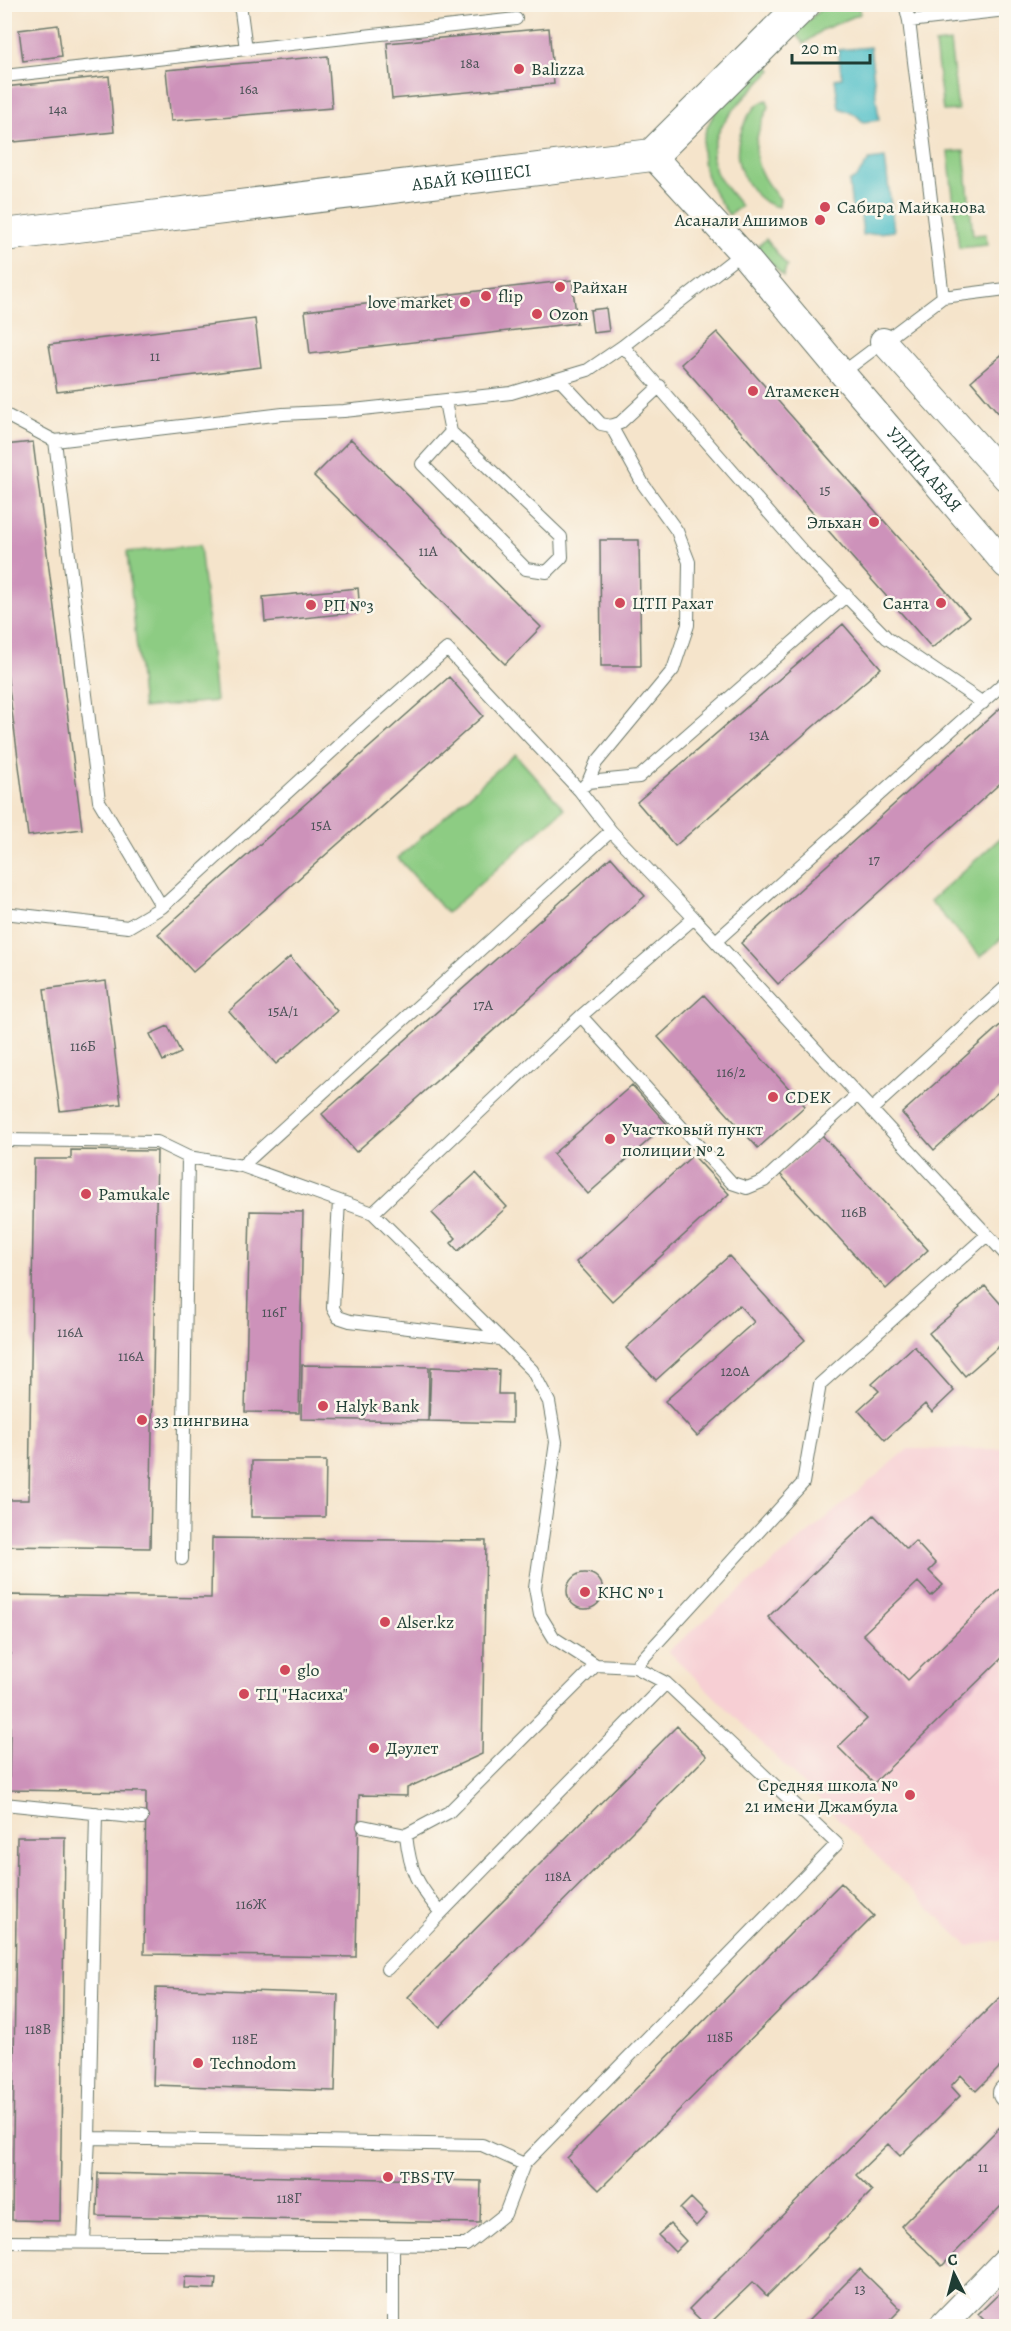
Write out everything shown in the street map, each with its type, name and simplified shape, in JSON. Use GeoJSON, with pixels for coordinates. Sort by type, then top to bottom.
{"type":"FeatureCollection","features":[{"type":"Feature","properties":{"kind":"street"},"geometry":{"type":"LineString","coordinates":[[804,4],[652,155],[742,253],[842,374]]}},
{"type":"Feature","properties":{"kind":"street","name":"АБАЙ КӨШЕСІ"},"geometry":{"type":"LineString","coordinates":[[4,235],[652,155]]}},
{"type":"Feature","properties":{"kind":"street"},"geometry":{"type":"LineString","coordinates":[[883,341],[1004,471]]}},
{"type":"Feature","properties":{"kind":"street","name":"УЛИЦА АБАЯ"},"geometry":{"type":"LineString","coordinates":[[842,374],[1006,566]]}},
{"type":"Feature","properties":{"kind":"street"},"geometry":{"type":"LineString","coordinates":[[942,2326],[1006,2260]]}},
{"type":"Feature","properties":{"kind":"lane"},"geometry":{"type":"LineString","coordinates":[[240,4],[246,49]]}},
{"type":"Feature","properties":{"kind":"lane"},"geometry":{"type":"LineString","coordinates":[[904,4],[909,21],[943,297]]}},
{"type":"Feature","properties":{"kind":"lane"},"geometry":{"type":"LineString","coordinates":[[909,21],[969,9],[1006,10]]}},
{"type":"Feature","properties":{"kind":"lane"},"geometry":{"type":"LineString","coordinates":[[4,76],[516,19]]}},
{"type":"Feature","properties":{"kind":"lane"},"geometry":{"type":"LineString","coordinates":[[4,414],[56,441],[283,414],[446,402],[511,393],[588,370],[623,346],[742,253]]}},
{"type":"Feature","properties":{"kind":"lane"},"geometry":{"type":"LineString","coordinates":[[842,374],[943,297],[1006,290]]}},
{"type":"Feature","properties":{"kind":"lane"},"geometry":{"type":"LineString","coordinates":[[623,346],[804,553],[886,638],[983,703]]}},
{"type":"Feature","properties":{"kind":"lane"},"geometry":{"type":"LineString","coordinates":[[559,379],[600,424],[611,426],[620,423],[660,386]]}},
{"type":"Feature","properties":{"kind":"lane"},"geometry":{"type":"LineString","coordinates":[[446,402],[451,432],[561,537],[562,557],[547,572],[526,569],[422,464],[451,432]]}},
{"type":"Feature","properties":{"kind":"lane"},"geometry":{"type":"LineString","coordinates":[[584,786],[596,763],[674,670],[688,625],[689,562],[677,531],[643,484],[611,426]]}},
{"type":"Feature","properties":{"kind":"lane"},"geometry":{"type":"LineString","coordinates":[[56,441],[99,801],[162,907]]}},
{"type":"Feature","properties":{"kind":"lane"},"geometry":{"type":"LineString","coordinates":[[584,786],[639,777],[847,595]]}},
{"type":"Feature","properties":{"kind":"lane"},"geometry":{"type":"LineString","coordinates":[[4,913],[128,927],[162,907],[447,649],[584,786],[611,831],[716,941],[1006,1255]]}},
{"type":"Feature","properties":{"kind":"lane"},"geometry":{"type":"LineString","coordinates":[[716,941],[1006,681]]}},
{"type":"Feature","properties":{"kind":"lane"},"geometry":{"type":"LineString","coordinates":[[242,1166],[611,831]]}},
{"type":"Feature","properties":{"kind":"lane"},"geometry":{"type":"LineString","coordinates":[[373,1213],[581,1016],[694,918]]}},
{"type":"Feature","properties":{"kind":"lane"},"geometry":{"type":"LineString","coordinates":[[871,1110],[1006,987]]}},
{"type":"Feature","properties":{"kind":"lane"},"geometry":{"type":"LineString","coordinates":[[581,1016],[732,1183],[747,1188],[764,1181],[857,1095]]}},
{"type":"Feature","properties":{"kind":"lane"},"geometry":{"type":"LineString","coordinates":[[4,1140],[157,1142],[188,1157],[242,1166],[373,1213],[532,1370],[549,1402],[556,1442],[535,1588],[540,1616],[554,1638],[596,1665],[635,1668],[666,1683],[837,1844],[524,2163],[505,2214],[466,2245],[4,2242]]}},
{"type":"Feature","properties":{"kind":"lane"},"geometry":{"type":"LineString","coordinates":[[182,1559],[188,1157]]}},
{"type":"Feature","properties":{"kind":"lane"},"geometry":{"type":"LineString","coordinates":[[339,1201],[333,1308],[338,1317],[350,1321],[500,1339]]}},
{"type":"Feature","properties":{"kind":"lane"},"geometry":{"type":"LineString","coordinates":[[635,1668],[803,1483],[820,1384],[987,1236]]}},
{"type":"Feature","properties":{"kind":"lane"},"geometry":{"type":"LineString","coordinates":[[363,1826],[406,1835],[449,1812],[596,1665]]}},
{"type":"Feature","properties":{"kind":"lane"},"geometry":{"type":"LineString","coordinates":[[387,1969],[666,1683]]}},
{"type":"Feature","properties":{"kind":"lane"},"geometry":{"type":"LineString","coordinates":[[4,1804],[142,1818]]}},
{"type":"Feature","properties":{"kind":"lane"},"geometry":{"type":"LineString","coordinates":[[84,2242],[89,2138],[96,1813]]}},
{"type":"Feature","properties":{"kind":"lane"},"geometry":{"type":"LineString","coordinates":[[406,1835],[409,1861],[420,1888],[441,1912]]}},
{"type":"Feature","properties":{"kind":"lane"},"geometry":{"type":"LineString","coordinates":[[89,2138],[482,2145],[524,2163]]}},
{"type":"Feature","properties":{"kind":"lane"},"geometry":{"type":"LineString","coordinates":[[393,2244],[393,2326]]}},
{"type":"Feature","properties":{"kind":"shaded area","name":"Средняя школа № 21 имени Джамбула"},"geometry":{"type":"Polygon","coordinates":[[[908,1449],[1006,1449],[1006,1939],[968,1946],[668,1651],[908,1449]]]}},
{"type":"Feature","properties":{"kind":"green space"},"geometry":{"type":"Polygon","coordinates":[[[825,5],[858,5],[860,14],[822,30],[804,44],[795,33],[825,5]]]}},
{"type":"Feature","properties":{"kind":"green space"},"geometry":{"type":"Polygon","coordinates":[[[950,42],[958,110],[943,111],[935,44],[950,42]]]}},
{"type":"Feature","properties":{"kind":"green space"},"geometry":{"type":"Polygon","coordinates":[[[763,60],[772,70],[728,117],[719,131],[714,146],[713,161],[718,176],[741,206],[729,215],[713,190],[704,168],[702,148],[706,130],[715,113],[727,96],[763,60]]]}},
{"type":"Feature","properties":{"kind":"green space"},"geometry":{"type":"Polygon","coordinates":[[[767,100],[769,107],[758,132],[756,155],[763,177],[780,199],[779,207],[765,201],[752,190],[743,175],[738,160],[738,143],[748,116],[760,103],[767,100]]]}},
{"type":"Feature","properties":{"kind":"green space"},"geometry":{"type":"Polygon","coordinates":[[[964,151],[973,235],[986,234],[987,245],[959,248],[948,152],[964,151]]]}},
{"type":"Feature","properties":{"kind":"green space"},"geometry":{"type":"Polygon","coordinates":[[[766,239],[787,266],[783,276],[757,247],[766,239]]]}},
{"type":"Feature","properties":{"kind":"green space"},"geometry":{"type":"Polygon","coordinates":[[[200,545],[216,701],[143,708],[127,552],[200,545]]]}},
{"type":"Feature","properties":{"kind":"green space"},"geometry":{"type":"Polygon","coordinates":[[[515,754],[564,809],[447,913],[398,858],[515,754]]]}},
{"type":"Feature","properties":{"kind":"green space"},"geometry":{"type":"Polygon","coordinates":[[[1006,833],[1006,934],[981,957],[930,901],[1006,833]]]}},
{"type":"Feature","properties":{"kind":"water"},"geometry":{"type":"Polygon","coordinates":[[[870,47],[879,120],[863,122],[856,115],[839,108],[835,79],[842,78],[838,50],[870,47]]]}},
{"type":"Feature","properties":{"kind":"water"},"geometry":{"type":"Polygon","coordinates":[[[885,158],[894,231],[863,235],[860,208],[852,209],[849,182],[857,177],[869,160],[885,158]]]}},
{"type":"Feature","properties":{"kind":"building"},"geometry":{"type":"Polygon","coordinates":[[[58,25],[62,56],[23,61],[19,30],[58,25]]]}},
{"type":"Feature","properties":{"kind":"building"},"geometry":{"type":"Polygon","coordinates":[[[549,28],[554,84],[392,99],[387,43],[549,28]]]}},
{"type":"Feature","properties":{"kind":"building"},"geometry":{"type":"Polygon","coordinates":[[[328,56],[332,108],[171,121],[166,70],[328,56]]]}},
{"type":"Feature","properties":{"kind":"building"},"geometry":{"type":"Polygon","coordinates":[[[109,76],[114,132],[4,143],[4,87],[109,76]]]}},
{"type":"Feature","properties":{"kind":"building"},"geometry":{"type":"Polygon","coordinates":[[[572,280],[577,323],[310,354],[305,311],[572,280]]]}},
{"type":"Feature","properties":{"kind":"building"},"geometry":{"type":"Polygon","coordinates":[[[606,308],[609,331],[593,333],[590,310],[606,308]]]}},
{"type":"Feature","properties":{"kind":"building"},"geometry":{"type":"Polygon","coordinates":[[[255,319],[261,367],[57,392],[49,345],[255,319]]]}},
{"type":"Feature","properties":{"kind":"building"},"geometry":{"type":"Polygon","coordinates":[[[717,332],[969,617],[932,648],[681,364],[717,332]]]}},
{"type":"Feature","properties":{"kind":"building"},"geometry":{"type":"Polygon","coordinates":[[[1006,351],[1006,422],[971,381],[1006,351]]]}},
{"type":"Feature","properties":{"kind":"building"},"geometry":{"type":"Polygon","coordinates":[[[351,439],[541,627],[505,664],[314,476],[351,439]]]}},
{"type":"Feature","properties":{"kind":"building"},"geometry":{"type":"Polygon","coordinates":[[[33,442],[82,829],[28,836],[4,649],[4,445],[33,442]]]}},
{"type":"Feature","properties":{"kind":"building","name":"ЦТП Рахат"},"geometry":{"type":"Polygon","coordinates":[[[600,540],[639,540],[641,666],[601,666],[600,540]]]}},
{"type":"Feature","properties":{"kind":"building","name":"РП №3"},"geometry":{"type":"Polygon","coordinates":[[[358,588],[360,612],[265,622],[263,597],[358,588]]]}},
{"type":"Feature","properties":{"kind":"building"},"geometry":{"type":"Polygon","coordinates":[[[843,624],[881,668],[675,846],[637,802],[843,624]]]}},
{"type":"Feature","properties":{"kind":"building"},"geometry":{"type":"Polygon","coordinates":[[[449,677],[483,716],[193,972],[158,934],[449,677]]]}},
{"type":"Feature","properties":{"kind":"building"},"geometry":{"type":"Polygon","coordinates":[[[1006,703],[1006,778],[778,984],[741,943],[1006,703]]]}},
{"type":"Feature","properties":{"kind":"building"},"geometry":{"type":"Polygon","coordinates":[[[611,857],[645,896],[356,1152],[322,1114],[611,857]]]}},
{"type":"Feature","properties":{"kind":"building"},"geometry":{"type":"Polygon","coordinates":[[[290,957],[337,1011],[276,1064],[229,1011],[290,957]]]}},
{"type":"Feature","properties":{"kind":"building"},"geometry":{"type":"Polygon","coordinates":[[[106,981],[121,1104],[60,1111],[44,989],[106,981]]]}},
{"type":"Feature","properties":{"kind":"building"},"geometry":{"type":"Polygon","coordinates":[[[704,995],[805,1106],[758,1148],[658,1037],[704,995]]]}},
{"type":"Feature","properties":{"kind":"building"},"geometry":{"type":"Polygon","coordinates":[[[1006,1020],[1006,1085],[934,1150],[902,1113],[1006,1020]]]}},
{"type":"Feature","properties":{"kind":"building"},"geometry":{"type":"Polygon","coordinates":[[[168,1026],[181,1053],[163,1061],[150,1034],[168,1026]]]}},
{"type":"Feature","properties":{"kind":"building","name":"Участковый пункт полиции № 2"},"geometry":{"type":"Polygon","coordinates":[[[632,1085],[667,1124],[588,1194],[553,1154],[632,1085]]]}},
{"type":"Feature","properties":{"kind":"building"},"geometry":{"type":"Polygon","coordinates":[[[822,1135],[928,1250],[886,1289],[780,1174],[822,1135]]]}},
{"type":"Feature","properties":{"kind":"building"},"geometry":{"type":"Polygon","coordinates":[[[71,1150],[157,1151],[150,1548],[4,1546],[4,1500],[29,1500],[34,1159],[71,1159],[71,1150]]]}},
{"type":"Feature","properties":{"kind":"building"},"geometry":{"type":"Polygon","coordinates":[[[693,1155],[729,1194],[612,1301],[576,1262],[693,1155]]]}},
{"type":"Feature","properties":{"kind":"building"},"geometry":{"type":"Polygon","coordinates":[[[476,1173],[507,1207],[458,1251],[451,1243],[456,1238],[432,1213],[476,1173]]]}},
{"type":"Feature","properties":{"kind":"building"},"geometry":{"type":"Polygon","coordinates":[[[250,1211],[303,1212],[299,1413],[245,1412],[250,1211]]]}},
{"type":"Feature","properties":{"kind":"building"},"geometry":{"type":"Polygon","coordinates":[[[729,1256],[805,1340],[697,1436],[665,1401],[754,1322],[739,1305],[656,1380],[626,1348],[729,1256]]]}},
{"type":"Feature","properties":{"kind":"building"},"geometry":{"type":"Polygon","coordinates":[[[985,1286],[1006,1310],[1006,1340],[965,1376],[929,1333],[985,1286]]]}},
{"type":"Feature","properties":{"kind":"building"},"geometry":{"type":"Polygon","coordinates":[[[914,1346],[954,1391],[932,1412],[925,1404],[885,1440],[858,1410],[879,1391],[872,1384],[914,1346]]]}},
{"type":"Feature","properties":{"kind":"building"},"geometry":{"type":"Polygon","coordinates":[[[302,1365],[429,1367],[428,1421],[301,1419],[302,1365]]]}},
{"type":"Feature","properties":{"kind":"building"},"geometry":{"type":"Polygon","coordinates":[[[431,1367],[499,1370],[498,1394],[512,1394],[512,1423],[429,1421],[431,1367]]]}},
{"type":"Feature","properties":{"kind":"building"},"geometry":{"type":"Polygon","coordinates":[[[252,1461],[326,1461],[325,1517],[251,1517],[252,1461]]]}},
{"type":"Feature","properties":{"kind":"building"},"geometry":{"type":"Polygon","coordinates":[[[874,1515],[907,1549],[915,1541],[936,1564],[929,1571],[943,1585],[931,1596],[918,1582],[863,1634],[908,1680],[1006,1584],[1006,1654],[874,1783],[838,1747],[867,1719],[768,1617],[874,1515]]]}},
{"type":"Feature","properties":{"kind":"building","name":"ТЦ \"Насиха\""},"geometry":{"type":"Polygon","coordinates":[[[212,1538],[486,1541],[482,1754],[407,1788],[407,1796],[359,1795],[356,1957],[144,1954],[146,1792],[9,1790],[10,1722],[4,1722],[4,1665],[10,1665],[11,1595],[211,1598],[212,1538]]]}},
{"type":"Feature","properties":{"kind":"building","name":"КНС № 1"},"geometry":{"type":"Polygon","coordinates":[[[585,1573],[598,1578],[603,1591],[598,1604],[585,1609],[572,1604],[567,1591],[572,1578],[585,1573]]]}},
{"type":"Feature","properties":{"kind":"building"},"geometry":{"type":"Polygon","coordinates":[[[677,1726],[707,1756],[439,2027],[408,1997],[677,1726]]]}},
{"type":"Feature","properties":{"kind":"building"},"geometry":{"type":"Polygon","coordinates":[[[17,1837],[65,1837],[60,2221],[12,2220],[17,1837]]]}},
{"type":"Feature","properties":{"kind":"building"},"geometry":{"type":"Polygon","coordinates":[[[841,1883],[874,1916],[599,2190],[567,2158],[841,1883]]]}},
{"type":"Feature","properties":{"kind":"building"},"geometry":{"type":"Polygon","coordinates":[[[156,1988],[338,1994],[335,2091],[153,2085],[156,1988]]]}},
{"type":"Feature","properties":{"kind":"building"},"geometry":{"type":"Polygon","coordinates":[[[1006,1991],[1006,2061],[976,2091],[961,2075],[951,2086],[960,2096],[900,2156],[888,2144],[856,2175],[872,2191],[767,2296],[753,2282],[707,2326],[689,2309],[1006,1991]]]}},
{"type":"Feature","properties":{"kind":"building"},"geometry":{"type":"Polygon","coordinates":[[[1000,2127],[1006,2133],[1006,2201],[942,2266],[901,2226],[1000,2127]]]}},
{"type":"Feature","properties":{"kind":"building"},"geometry":{"type":"Polygon","coordinates":[[[98,2173],[481,2181],[480,2223],[97,2216],[98,2173]]]}},
{"type":"Feature","properties":{"kind":"building"},"geometry":{"type":"Polygon","coordinates":[[[691,2198],[707,2214],[696,2226],[680,2209],[691,2198]]]}},
{"type":"Feature","properties":{"kind":"building"},"geometry":{"type":"Polygon","coordinates":[[[670,2224],[686,2241],[675,2252],[658,2235],[670,2224]]]}},
{"type":"Feature","properties":{"kind":"building"},"geometry":{"type":"Polygon","coordinates":[[[860,2269],[901,2309],[884,2326],[803,2326],[860,2269]]]}},
{"type":"Feature","properties":{"kind":"building"},"geometry":{"type":"Polygon","coordinates":[[[185,2277],[216,2278],[215,2289],[184,2288],[185,2277]]]}},
{"type":"Feature","properties":{"kind":"building"},"geometry":{"type":"Polygon","coordinates":[[[1006,2287],[1006,2326],[990,2326],[978,2314],[1006,2287]]]}},
{"type":"Feature","properties":{"kind":"place","name":"Balizza"},"geometry":{"type":"Point","coordinates":[519,69]}},
{"type":"Feature","properties":{"kind":"place","name":"Сабира Майканова"},"geometry":{"type":"Point","coordinates":[825,207]}},
{"type":"Feature","properties":{"kind":"place","name":"Асанали Ашимов"},"geometry":{"type":"Point","coordinates":[820,220]}},
{"type":"Feature","properties":{"kind":"place","name":"Райхан"},"geometry":{"type":"Point","coordinates":[560,287]}},
{"type":"Feature","properties":{"kind":"place","name":"flip"},"geometry":{"type":"Point","coordinates":[486,296]}},
{"type":"Feature","properties":{"kind":"place","name":"love market"},"geometry":{"type":"Point","coordinates":[465,302]}},
{"type":"Feature","properties":{"kind":"place","name":"Ozon"},"geometry":{"type":"Point","coordinates":[537,314]}},
{"type":"Feature","properties":{"kind":"place","name":"Атамекен"},"geometry":{"type":"Point","coordinates":[753,391]}},
{"type":"Feature","properties":{"kind":"place","name":"Эльхан"},"geometry":{"type":"Point","coordinates":[874,522]}},
{"type":"Feature","properties":{"kind":"place","name":"ЦТП Рахат"},"geometry":{"type":"Point","coordinates":[620,603]}},
{"type":"Feature","properties":{"kind":"place","name":"Санта"},"geometry":{"type":"Point","coordinates":[941,603]}},
{"type":"Feature","properties":{"kind":"place","name":"РП №3"},"geometry":{"type":"Point","coordinates":[311,605]}},
{"type":"Feature","properties":{"kind":"place","name":"CDEK"},"geometry":{"type":"Point","coordinates":[773,1097]}},
{"type":"Feature","properties":{"kind":"place","name":"Участковый пункт полиции № 2"},"geometry":{"type":"Point","coordinates":[610,1139]}},
{"type":"Feature","properties":{"kind":"place","name":"Pamukale"},"geometry":{"type":"Point","coordinates":[86,1194]}},
{"type":"Feature","properties":{"kind":"place","name":"Halyk Bank"},"geometry":{"type":"Point","coordinates":[323,1406]}},
{"type":"Feature","properties":{"kind":"place","name":"33 пингвина"},"geometry":{"type":"Point","coordinates":[142,1420]}},
{"type":"Feature","properties":{"kind":"place","name":"КНС № 1"},"geometry":{"type":"Point","coordinates":[585,1592]}},
{"type":"Feature","properties":{"kind":"place","name":"Alser.kz"},"geometry":{"type":"Point","coordinates":[385,1622]}},
{"type":"Feature","properties":{"kind":"place","name":"glo"},"geometry":{"type":"Point","coordinates":[285,1670]}},
{"type":"Feature","properties":{"kind":"place","name":"ТЦ \"Насиха\""},"geometry":{"type":"Point","coordinates":[244,1694]}},
{"type":"Feature","properties":{"kind":"place","name":"Дәулет"},"geometry":{"type":"Point","coordinates":[374,1748]}},
{"type":"Feature","properties":{"kind":"place","name":"Средняя школа № 21 имени Джамбула"},"geometry":{"type":"Point","coordinates":[910,1795]}},
{"type":"Feature","properties":{"kind":"place","name":"Technodom"},"geometry":{"type":"Point","coordinates":[198,2063]}},
{"type":"Feature","properties":{"kind":"place","name":"TBS TV"},"geometry":{"type":"Point","coordinates":[388,2177]}}]}
